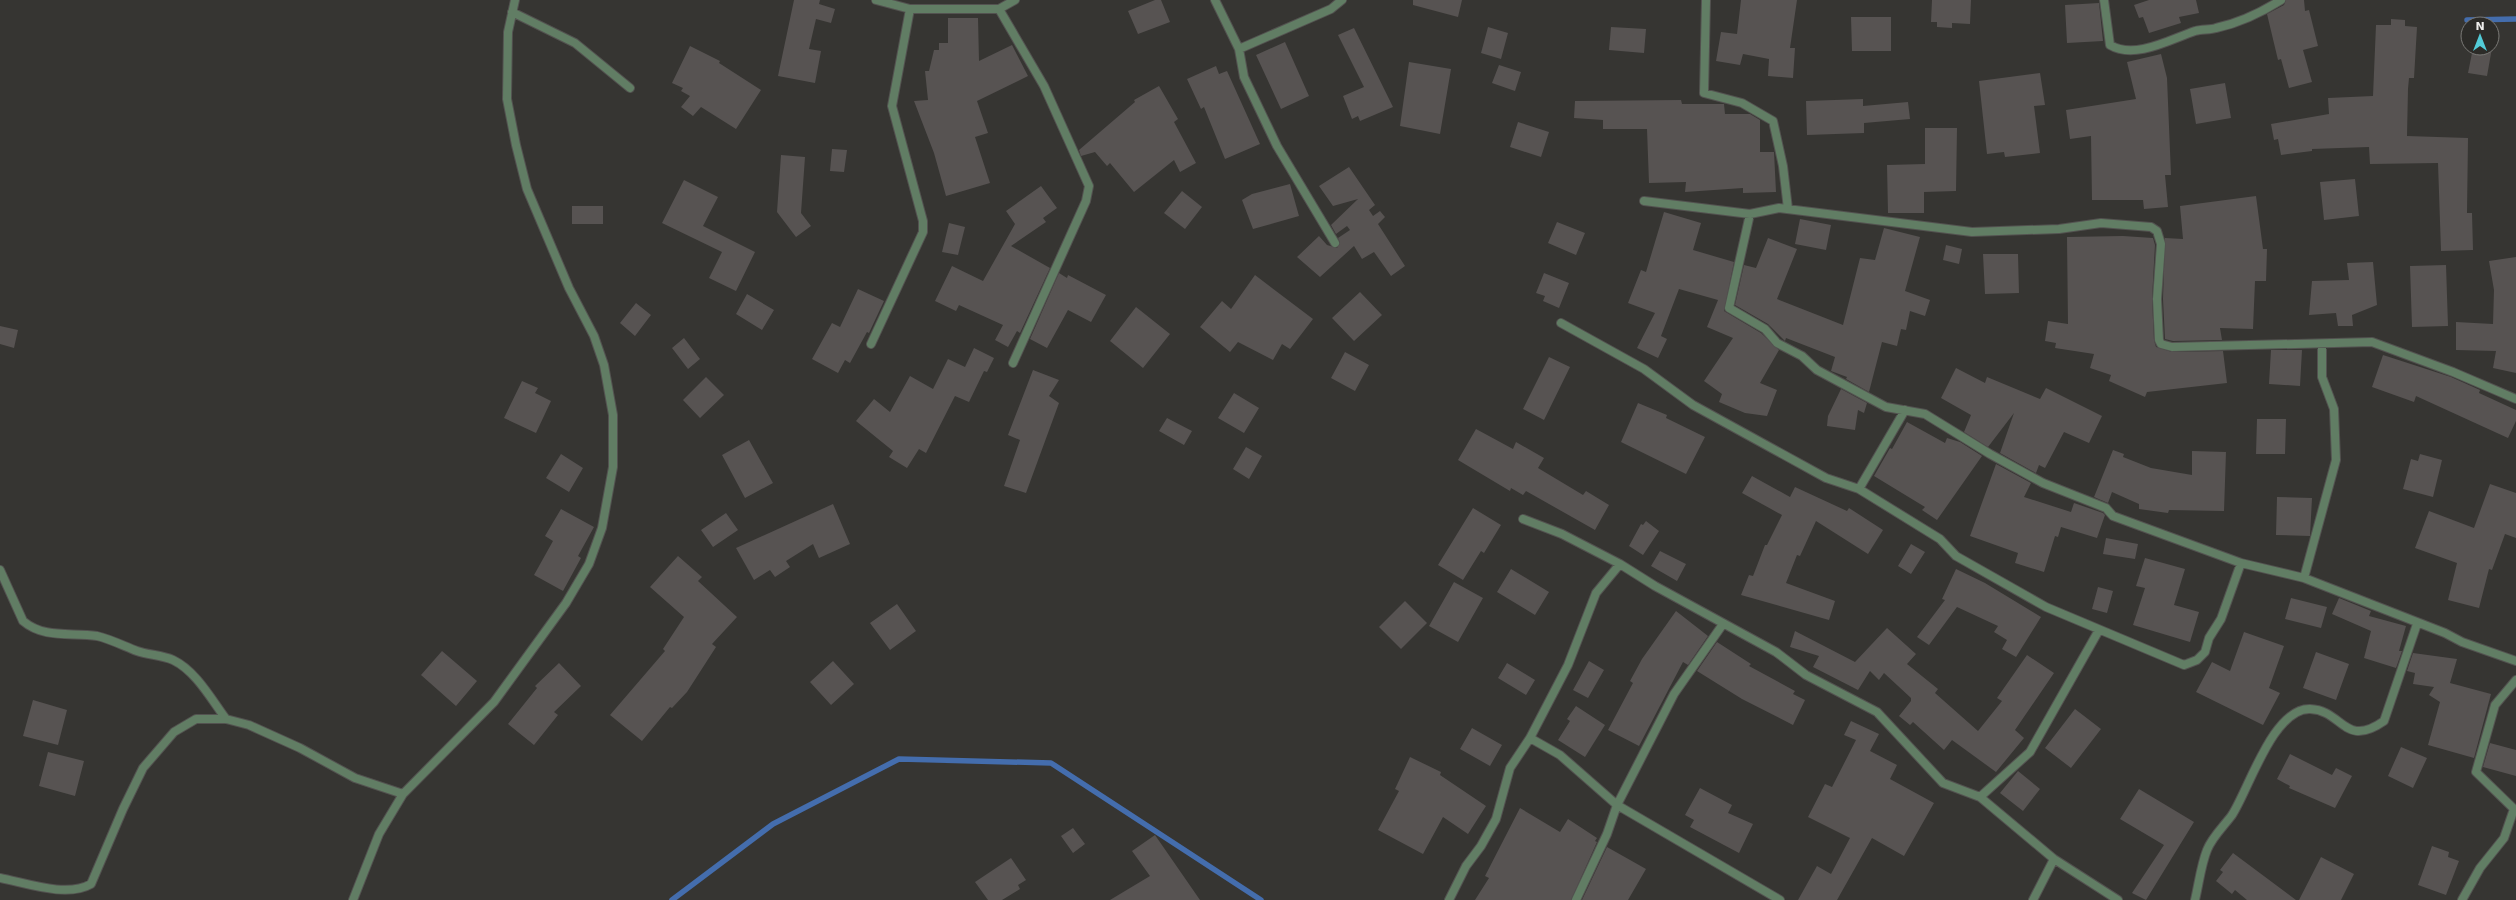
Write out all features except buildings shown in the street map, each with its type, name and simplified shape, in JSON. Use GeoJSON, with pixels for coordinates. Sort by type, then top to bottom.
{"type":"FeatureCollection","features":[{"type":"Feature","properties":{"kind":"street"},"geometry":{"type":"LineString","coordinates":[[353,900],[379,834],[403,794],[494,702],[566,604],[589,564],[602,528],[613,467],[613,416],[604,366],[594,336],[569,288],[527,189],[516,145],[507,99],[508,32],[515,0]]}},
{"type":"Feature","properties":{"kind":"street"},"geometry":{"type":"LineString","coordinates":[[876,0],[910,9],[999,9],[1015,0]]}},
{"type":"Feature","properties":{"kind":"street"},"geometry":{"type":"LineString","coordinates":[[1215,0],[1239,49],[1244,77],[1277,146],[1335,244]]}},
{"type":"Feature","properties":{"kind":"street"},"geometry":{"type":"LineString","coordinates":[[1239,49],[1331,9],[1342,0]]}},
{"type":"Feature","properties":{"kind":"street"},"geometry":{"type":"LineString","coordinates":[[1706,0],[1704,93],[1742,103],[1773,121],[1784,166],[1788,209]]}},
{"type":"Feature","properties":{"kind":"street"},"geometry":{"type":"LineString","coordinates":[[2104,0],[2110,45],[2124,51],[2164,44],[2196,30],[2216,28],[2262,12],[2281,0]]}},
{"type":"Feature","properties":{"kind":"street"},"geometry":{"type":"LineString","coordinates":[[871,344],[922,232],[923,222],[892,106],[910,9]]}},
{"type":"Feature","properties":{"kind":"street"},"geometry":{"type":"LineString","coordinates":[[999,9],[1044,86],[1089,186],[1086,201],[1013,363]]}},
{"type":"Feature","properties":{"kind":"street"},"geometry":{"type":"LineString","coordinates":[[512,12],[575,43],[630,88]]}},
{"type":"Feature","properties":{"kind":"street"},"geometry":{"type":"LineString","coordinates":[[1644,201],[1750,214],[1779,208],[1972,232],[2043,230],[2101,223],[2151,228],[2157,231],[2161,244],[2157,300],[2159,340],[2161,344],[2180,347],[2372,342],[2516,398]]}},
{"type":"Feature","properties":{"kind":"street"},"geometry":{"type":"LineString","coordinates":[[1750,214],[1729,308],[1765,329],[1777,343],[1802,356],[1817,370],[1886,407],[1925,414],[1990,454],[2043,483],[2106,508],[2113,516],[2241,563],[2304,578],[2417,624],[2516,661]]}},
{"type":"Feature","properties":{"kind":"street"},"geometry":{"type":"LineString","coordinates":[[1561,323],[1644,369],[1693,405],[1826,478],[1859,489],[1940,539],[1956,556],[2046,607],[2184,665],[2197,660],[2204,652],[2209,638],[2220,619],[2241,563]]}},
{"type":"Feature","properties":{"kind":"street"},"geometry":{"type":"LineString","coordinates":[[2304,578],[2336,460],[2334,409],[2322,377],[2322,344]]}},
{"type":"Feature","properties":{"kind":"street"},"geometry":{"type":"LineString","coordinates":[[1859,489],[1905,410]]}},
{"type":"Feature","properties":{"kind":"street"},"geometry":{"type":"LineString","coordinates":[[1523,519],[1562,534],[1620,564],[1723,624],[1776,652],[1806,676],[1877,712],[1943,783],[1980,797],[2054,859],[2118,900]]}},
{"type":"Feature","properties":{"kind":"street"},"geometry":{"type":"LineString","coordinates":[[1449,900],[1466,866],[1481,846],[1496,819],[1510,768],[1530,738],[1568,665],[1596,593],[1620,564]]}},
{"type":"Feature","properties":{"kind":"street"},"geometry":{"type":"LineString","coordinates":[[0,570],[23,621],[30,627],[42,632],[97,636],[152,656],[172,660],[185,668],[226,719]]}},
{"type":"Feature","properties":{"kind":"street"},"geometry":{"type":"LineString","coordinates":[[1576,900],[1607,834],[1616,805],[1674,694],[1723,624]]}},
{"type":"Feature","properties":{"kind":"street"},"geometry":{"type":"LineString","coordinates":[[2196,900],[2207,848],[2232,814],[2274,733],[2290,715],[2310,709],[2324,713],[2352,730],[2364,732],[2384,721],[2417,624]]}},
{"type":"Feature","properties":{"kind":"street"},"geometry":{"type":"LineString","coordinates":[[1980,797],[2030,752],[2099,630]]}},
{"type":"Feature","properties":{"kind":"street"},"geometry":{"type":"LineString","coordinates":[[2462,900],[2480,868],[2504,838],[2514,809],[2476,772],[2495,705],[2516,680]]}},
{"type":"Feature","properties":{"kind":"street"},"geometry":{"type":"LineString","coordinates":[[0,878],[70,891],[82,889],[91,884],[123,809],[144,768],[174,732],[196,718],[226,719],[249,725],[300,748],[355,778],[403,794]]}},
{"type":"Feature","properties":{"kind":"street"},"geometry":{"type":"LineString","coordinates":[[1530,738],[1560,755],[1616,805],[1780,900]]}},
{"type":"Feature","properties":{"kind":"street"},"geometry":{"type":"LineString","coordinates":[[2033,900],[2054,859]]}},
{"type":"Feature","properties":{"kind":"waterway"},"geometry":{"type":"LineString","coordinates":[[2500,19],[2516,19]]}},
{"type":"Feature","properties":{"kind":"waterway"},"geometry":{"type":"LineString","coordinates":[[672,900],[773,824],[899,759],[1051,763],[1261,900]]}}]}
